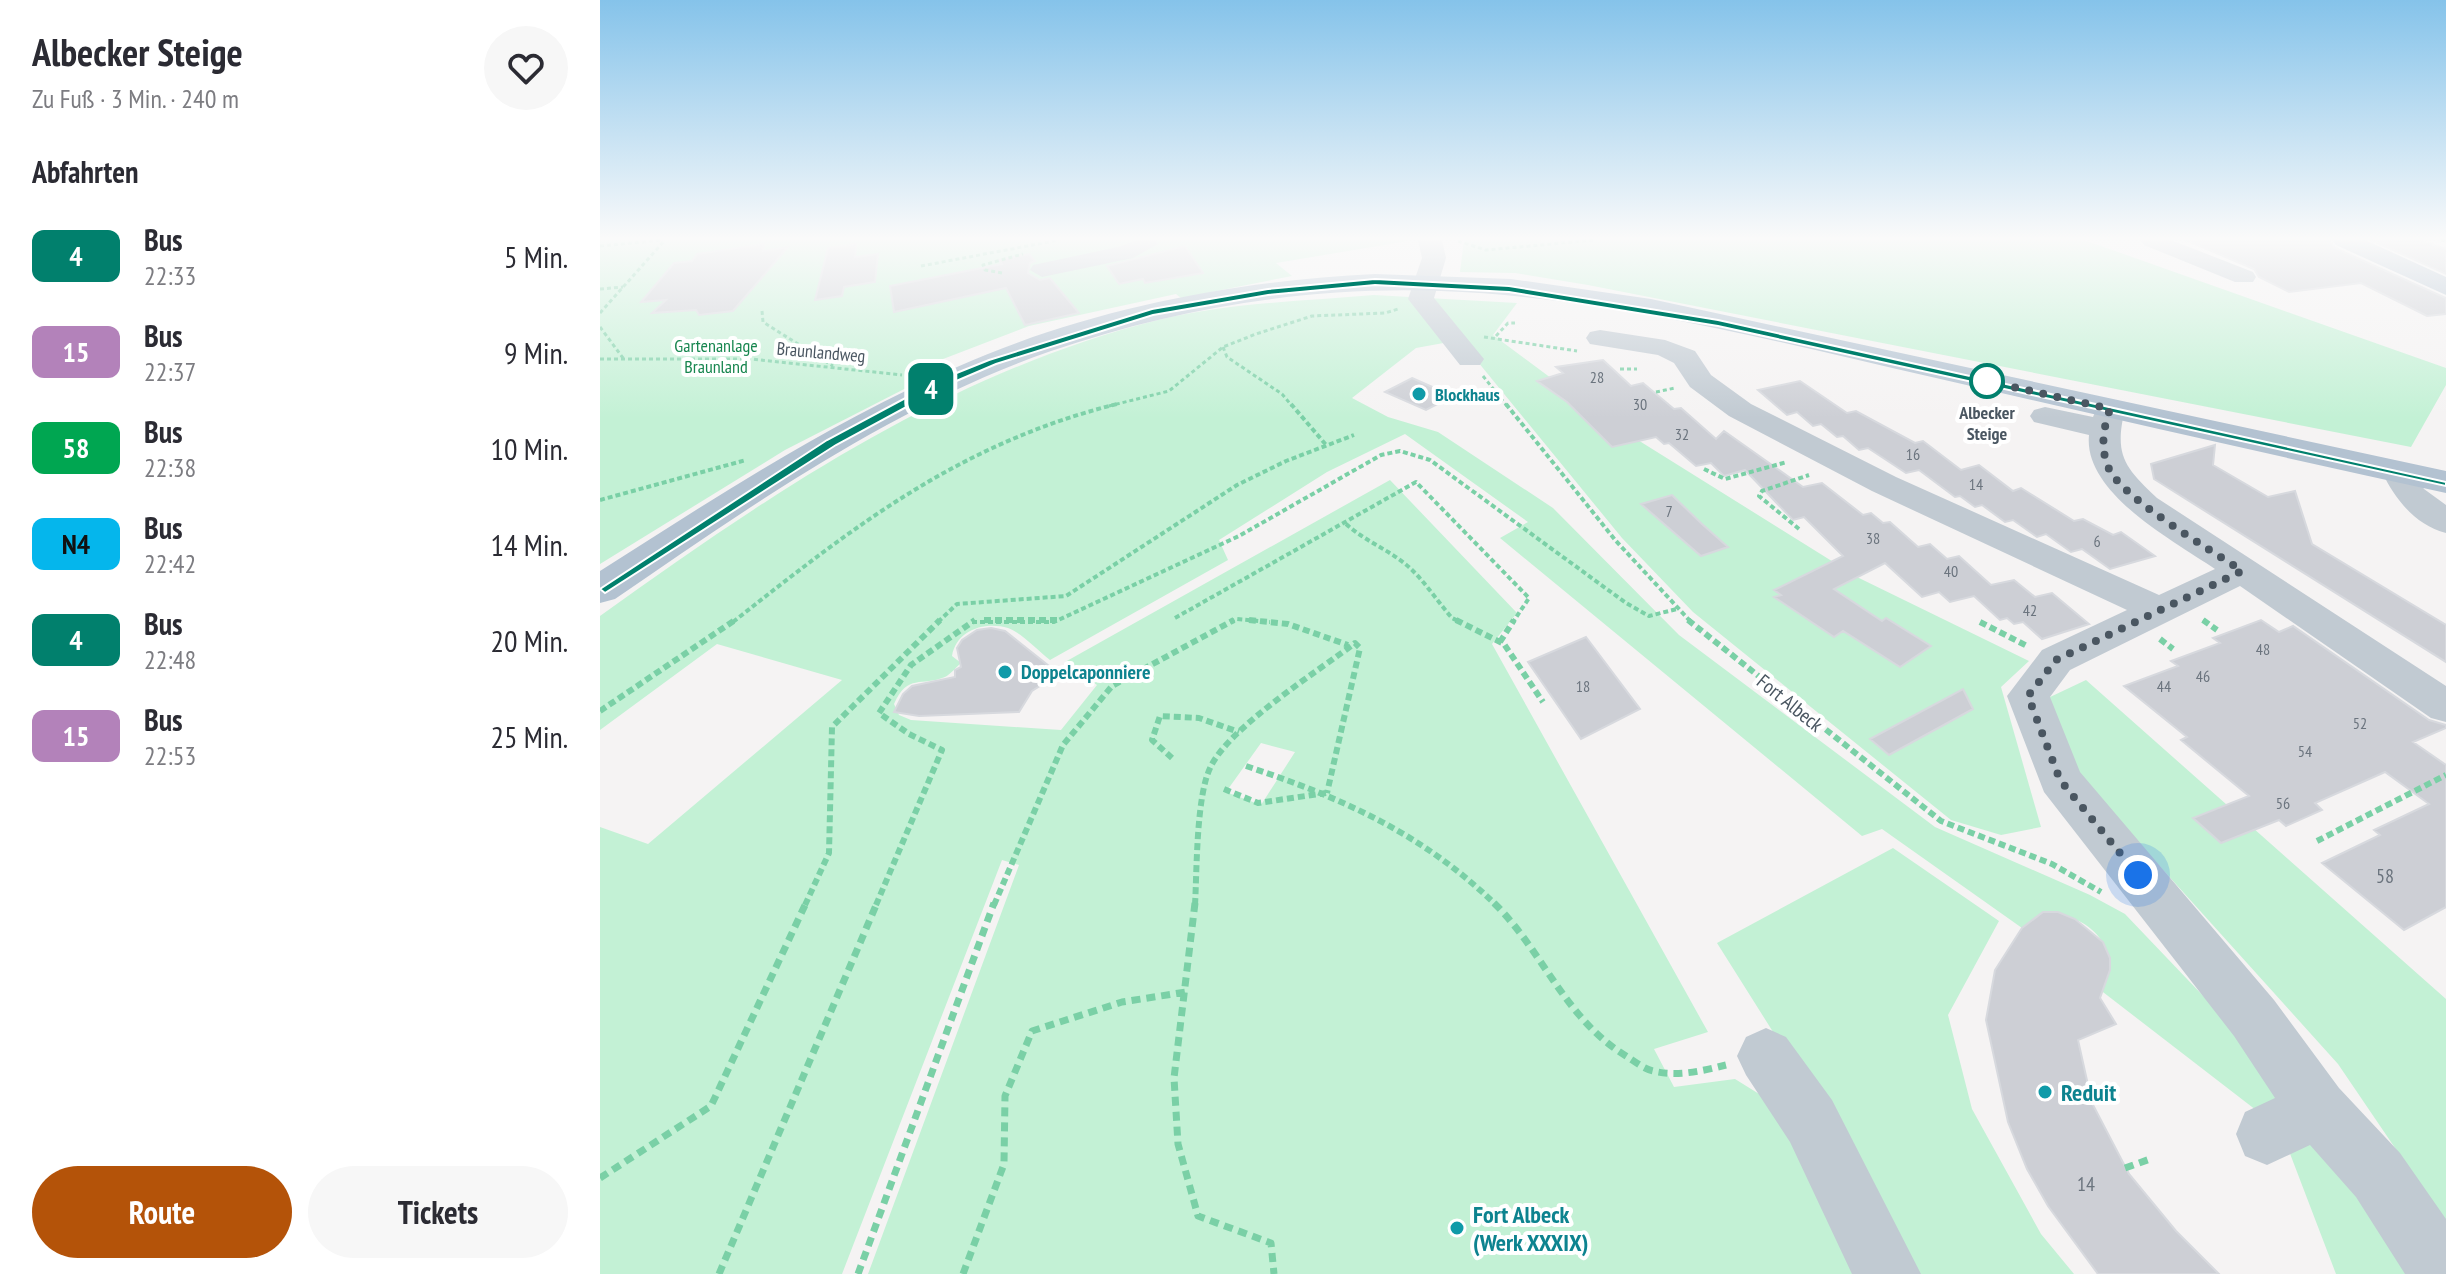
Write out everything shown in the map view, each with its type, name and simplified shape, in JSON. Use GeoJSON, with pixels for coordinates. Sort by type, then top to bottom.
{"type":"FeatureCollection","features":[{"type":"Feature","properties":{"kind":"main road"},"geometry":{"type":"LineString","coordinates":[[600,590],[832,442],[943,383],[1050,342],[1152,312],[1225,299]]}},
{"type":"Feature","properties":{"kind":"main road"},"geometry":{"type":"LineString","coordinates":[[1585,299],[1718,323],[2107,419],[2446,482]]}},
{"type":"Feature","properties":{"kind":"street"},"geometry":{"type":"LineString","coordinates":[[1430,299],[1463,351]]}},
{"type":"Feature","properties":{"kind":"street"},"geometry":{"type":"LineString","coordinates":[[1604,349],[1679,377],[1834,458],[2159,610]]}},
{"type":"Feature","properties":{"kind":"street"},"geometry":{"type":"LineString","coordinates":[[2045,416],[2107,419],[2102,447],[2110,472],[2145,505],[2446,707]]}},
{"type":"Feature","properties":{"kind":"street"},"geometry":{"type":"LineString","coordinates":[[2398,472],[2410,495],[2446,522]]}},
{"type":"Feature","properties":{"kind":"street"},"geometry":{"type":"LineString","coordinates":[[2242,571],[2056,660],[2028,696],[2060,780],[2254,1018],[2292,1121],[2378,1175],[2444,1274]]}},
{"type":"Feature","properties":{"kind":"street"},"geometry":{"type":"LineString","coordinates":[[1766,1056],[1811,1121],[1887,1274]]}},
{"type":"Feature","properties":{"kind":"path"},"geometry":{"type":"LineString","coordinates":[[600,711],[713,638],[827,548],[931,477],[1010,439],[1089,411],[1169,391],[1223,347],[1312,316],[1385,313],[1410,299]]}},
{"type":"Feature","properties":{"kind":"path"},"geometry":{"type":"LineString","coordinates":[[762,311],[763,322],[773,330],[833,367]]}},
{"type":"Feature","properties":{"kind":"path"},"geometry":{"type":"LineString","coordinates":[[1463,351],[1496,336],[1508,323],[1515,323]]}},
{"type":"Feature","properties":{"kind":"path"},"geometry":{"type":"LineString","coordinates":[[600,327],[623,358]]}},
{"type":"Feature","properties":{"kind":"path"},"geometry":{"type":"LineString","coordinates":[[1496,336],[1604,349],[1642,363]]}},
{"type":"Feature","properties":{"kind":"path"},"geometry":{"type":"LineString","coordinates":[[1223,347],[1227,357],[1282,394],[1327,446]]}},
{"type":"Feature","properties":{"kind":"path","name":"Fort Albeck"},"geometry":{"type":"LineString","coordinates":[[1463,351],[1616,541],[1677,609],[1794,707],[1941,821],[2052,864],[2114,900]]}},
{"type":"Feature","properties":{"kind":"path","name":"Braunlandweg"},"geometry":{"type":"LineString","coordinates":[[600,359],[686,357],[833,367],[943,383]]}},
{"type":"Feature","properties":{"kind":"path"},"geometry":{"type":"LineString","coordinates":[[1656,392],[1679,377]]}},
{"type":"Feature","properties":{"kind":"path"},"geometry":{"type":"LineString","coordinates":[[600,1178],[711,1106],[829,853],[832,727],[957,604],[1066,596],[1237,485],[1354,435]]}},
{"type":"Feature","properties":{"kind":"path"},"geometry":{"type":"LineString","coordinates":[[719,1274],[942,750],[909,734],[879,713],[911,665],[975,620],[1054,622],[1239,536],[1381,455],[1400,451],[1430,460],[1626,603],[1649,616],[1677,609]]}},
{"type":"Feature","properties":{"kind":"path"},"geometry":{"type":"LineString","coordinates":[[600,500],[754,458]]}},
{"type":"Feature","properties":{"kind":"path"},"geometry":{"type":"LineString","coordinates":[[1704,469],[1725,479],[1834,458]]}},
{"type":"Feature","properties":{"kind":"path"},"geometry":{"type":"LineString","coordinates":[[1799,529],[1759,496],[1762,491],[1834,458]]}},
{"type":"Feature","properties":{"kind":"path"},"geometry":{"type":"LineString","coordinates":[[1175,618],[1416,482],[1529,598],[1500,642]]}},
{"type":"Feature","properties":{"kind":"path"},"geometry":{"type":"LineString","coordinates":[[1346,524],[1366,542],[1385,549],[1411,569],[1452,618],[1500,642],[1543,702]]}},
{"type":"Feature","properties":{"kind":"path"},"geometry":{"type":"LineString","coordinates":[[858,1274],[1001,885],[1063,745],[1112,686],[1236,619],[1288,624],[1348,645]]}},
{"type":"Feature","properties":{"kind":"path"},"geometry":{"type":"LineString","coordinates":[[1980,622],[2056,660]]}},
{"type":"Feature","properties":{"kind":"path"},"geometry":{"type":"LineString","coordinates":[[1274,1274],[1271,1243],[1198,1216],[1177,1131],[1174,1078],[1186,992],[1202,810],[1211,766],[1239,732],[1348,645],[1355,643],[1360,648],[1327,793]]}},
{"type":"Feature","properties":{"kind":"path"},"geometry":{"type":"LineString","coordinates":[[1172,758],[1152,740],[1160,716],[1199,718],[1239,732]]}},
{"type":"Feature","properties":{"kind":"path"},"geometry":{"type":"LineString","coordinates":[[1246,766],[1327,793],[1395,827],[1461,871],[1509,918],[1573,1011],[1617,1051],[1651,1071],[1693,1073],[1766,1056]]}},
{"type":"Feature","properties":{"kind":"path"},"geometry":{"type":"LineString","coordinates":[[2317,841],[2446,775]]}},
{"type":"Feature","properties":{"kind":"path"},"geometry":{"type":"LineString","coordinates":[[1224,789],[1258,803],[1327,793]]}},
{"type":"Feature","properties":{"kind":"path"},"geometry":{"type":"LineString","coordinates":[[963,1274],[1004,1164],[1005,1096],[1032,1031],[1122,1002],[1186,992]]}},
{"type":"Feature","properties":{"kind":"path"},"geometry":{"type":"LineString","coordinates":[[2125,1168],[2150,1159]]}},
{"type":"Feature","properties":{"kind":"green space","name":"Gartenanlage Braunland"},"geometry":{"type":"Polygon","coordinates":[[[600,299],[1151,299],[1029,326],[917,369],[914,384],[785,450],[600,564],[600,299]]]}},
{"type":"Feature","properties":{"kind":"green space"},"geometry":{"type":"Polygon","coordinates":[[[1319,299],[1454,299],[1517,303],[1493,335],[1617,427],[1859,578],[2029,661],[2001,687],[2041,827],[2001,835],[1951,820],[1693,612],[1622,538],[1460,340],[1416,348],[1352,398],[1388,417],[1438,432],[1553,508],[1679,635],[1935,827],[2090,895],[2125,914],[2271,1067],[2285,1106],[2265,1117],[2099,989],[2106,979],[2109,959],[2101,939],[2084,924],[2067,916],[2043,912],[2022,928],[1882,829],[1862,836],[1500,538],[1528,522],[1405,434],[1327,472],[1219,540],[1228,560],[1050,660],[1008,628],[981,627],[965,634],[952,656],[961,663],[945,677],[904,688],[894,704],[899,715],[911,720],[1061,730],[1097,685],[1065,662],[1390,480],[1517,613],[1492,644],[1708,1032],[1654,1049],[1674,1087],[1735,1079],[1780,1107],[1867,1274],[868,1274],[1019,865],[1002,860],[842,1274],[600,1274],[600,827],[648,844],[842,680],[717,644],[600,730],[600,616],[797,482],[935,404],[1007,371],[1081,343],[1158,320],[1238,306],[1319,299]],[[1261,743],[1226,792],[1261,805],[1295,752],[1261,743]]]}},
{"type":"Feature","properties":{"kind":"green space"},"geometry":{"type":"Polygon","coordinates":[[[1661,299],[2252,299],[2446,368],[2446,385],[2411,447],[1661,299]]]}},
{"type":"Feature","properties":{"kind":"green space"},"geometry":{"type":"Polygon","coordinates":[[[2086,680],[2446,999],[2446,1223],[2338,1064],[2074,771],[2048,698],[2086,680]]]}},
{"type":"Feature","properties":{"kind":"green space"},"geometry":{"type":"Polygon","coordinates":[[[1893,848],[1999,921],[1948,1015],[1972,1109],[2041,1234],[2074,1274],[1908,1274],[1821,1108],[1717,943],[1893,848]]]}},
{"type":"Feature","properties":{"kind":"green space"},"geometry":{"type":"Polygon","coordinates":[[[2302,1136],[2331,1149],[2414,1274],[2336,1274],[2289,1151],[2302,1136]]]}},
{"type":"Feature","properties":{"kind":"building"},"geometry":{"type":"Polygon","coordinates":[[[643,299],[743,299],[733,311],[699,315],[696,310],[652,313],[666,300],[641,302],[643,299]]]}},
{"type":"Feature","properties":{"kind":"building"},"geometry":{"type":"Polygon","coordinates":[[[892,299],[953,299],[894,312],[892,299]]]}},
{"type":"Feature","properties":{"kind":"building"},"geometry":{"type":"Polygon","coordinates":[[[1012,299],[1068,299],[1079,313],[1025,325],[1012,299]]]}},
{"type":"Feature","properties":{"kind":"building"},"geometry":{"type":"Polygon","coordinates":[[[2394,299],[2446,299],[2446,314],[2427,316],[2394,299]]]}},
{"type":"Feature","properties":{"kind":"building"},"geometry":{"type":"Polygon","coordinates":[[[1603,360],[1631,386],[1643,383],[1674,409],[1681,408],[1716,439],[1724,431],[1803,487],[1822,483],[1863,515],[1871,513],[1883,523],[1890,522],[1918,547],[1930,544],[1947,559],[1959,556],[1991,585],[2014,580],[2035,597],[2052,593],[2089,624],[2042,639],[2023,622],[2014,624],[2007,618],[2000,620],[1974,596],[1950,602],[1939,592],[1922,597],[1885,563],[1834,589],[1882,621],[1886,618],[1931,646],[1900,667],[1843,631],[1834,637],[1774,597],[1781,595],[1774,590],[1843,556],[1804,517],[1793,520],[1745,470],[1724,476],[1711,463],[1696,466],[1669,443],[1664,444],[1656,437],[1612,447],[1567,402],[1537,381],[1563,373],[1556,367],[1603,360]]]}},
{"type":"Feature","properties":{"kind":"building","name":"Blockhaus"},"geometry":{"type":"Polygon","coordinates":[[[1412,378],[1453,396],[1426,410],[1385,392],[1412,378]]]}},
{"type":"Feature","properties":{"kind":"building"},"geometry":{"type":"Polygon","coordinates":[[[1800,381],[1847,413],[1856,411],[1915,443],[1923,441],[1961,470],[1979,465],[2013,491],[2021,488],[2074,521],[2083,519],[2113,535],[2121,532],[2155,556],[2110,569],[2082,549],[2071,552],[2046,534],[2037,537],[2013,520],[2005,522],[1982,505],[1975,507],[1960,496],[1955,497],[1919,470],[1906,473],[1868,448],[1859,450],[1843,436],[1837,437],[1821,424],[1813,426],[1797,412],[1787,415],[1758,390],[1800,381]]]}},
{"type":"Feature","properties":{"kind":"building"},"geometry":{"type":"Polygon","coordinates":[[[2215,445],[2213,465],[2268,497],[2295,491],[2312,544],[2446,625],[2446,662],[2154,479],[2151,464],[2215,445]]]}},
{"type":"Feature","properties":{"kind":"building"},"geometry":{"type":"Polygon","coordinates":[[[1672,495],[1728,547],[1701,556],[1641,504],[1672,495]]]}},
{"type":"Feature","properties":{"kind":"building"},"geometry":{"type":"Polygon","coordinates":[[[2261,620],[2279,632],[2293,626],[2429,720],[2446,725],[2446,728],[2413,742],[2446,765],[2446,907],[2404,930],[2322,863],[2380,835],[2374,830],[2429,804],[2385,772],[2315,803],[2322,810],[2286,826],[2279,820],[2221,843],[2193,818],[2249,796],[2181,740],[2187,737],[2124,686],[2178,666],[2171,661],[2220,643],[2213,638],[2261,620]]]}},
{"type":"Feature","properties":{"kind":"building","name":"Doppelcaponniere"},"geometry":{"type":"Polygon","coordinates":[[[991,628],[1005,631],[1059,674],[1032,691],[1019,712],[919,716],[894,712],[903,694],[912,686],[955,677],[955,670],[961,667],[957,648],[962,640],[977,630],[991,628]]]}},
{"type":"Feature","properties":{"kind":"building"},"geometry":{"type":"Polygon","coordinates":[[[1586,637],[1640,709],[1581,739],[1528,662],[1586,637]]]}},
{"type":"Feature","properties":{"kind":"building"},"geometry":{"type":"Polygon","coordinates":[[[1963,689],[1973,709],[1889,755],[1870,739],[1963,689]]]}},
{"type":"Feature","properties":{"kind":"building","name":"Reduit"},"geometry":{"type":"Polygon","coordinates":[[[2043,912],[2058,912],[2075,919],[2103,942],[2110,958],[2110,970],[2100,998],[2116,1024],[2078,1040],[2092,1103],[2129,1174],[2176,1231],[2219,1274],[2098,1274],[2048,1206],[2027,1169],[2008,1122],[1986,1020],[1995,970],[2022,928],[2043,912]]]}},
{"type":"Feature","properties":{"kind":"bus line","name":"4"},"geometry":{"type":"LineString","coordinates":[[600,589],[832,442],[943,383],[993,362],[1103,324],[1224,299]]}},
{"type":"Feature","properties":{"kind":"bus line","name":"4"},"geometry":{"type":"LineString","coordinates":[[1586,299],[1883,357],[2446,482]]}},
{"type":"Feature","properties":{"kind":"place","name":"Albecker Steige"},"geometry":{"type":"Point","coordinates":[1987,381]}},
{"type":"Feature","properties":{"kind":"place","name":"Blockhaus"},"geometry":{"type":"Point","coordinates":[1419,394]}},
{"type":"Feature","properties":{"kind":"place","name":"Doppelcaponniere"},"geometry":{"type":"Point","coordinates":[1005,672]}},
{"type":"Feature","properties":{"kind":"place","name":"Reduit"},"geometry":{"type":"Point","coordinates":[2045,1092]}},
{"type":"Feature","properties":{"kind":"place","name":"Fort Albeck (Werk XXXIX)"},"geometry":{"type":"Point","coordinates":[1457,1228]}},
{"type":"Feature","properties":{"kind":"route"},"geometry":{"type":"LineString","coordinates":[[1987,381],[2110,409],[2102,447],[2110,472],[2145,505],[2242,571],[2134,620],[2056,660],[2028,696],[2060,780],[2138,875]]}}]}
